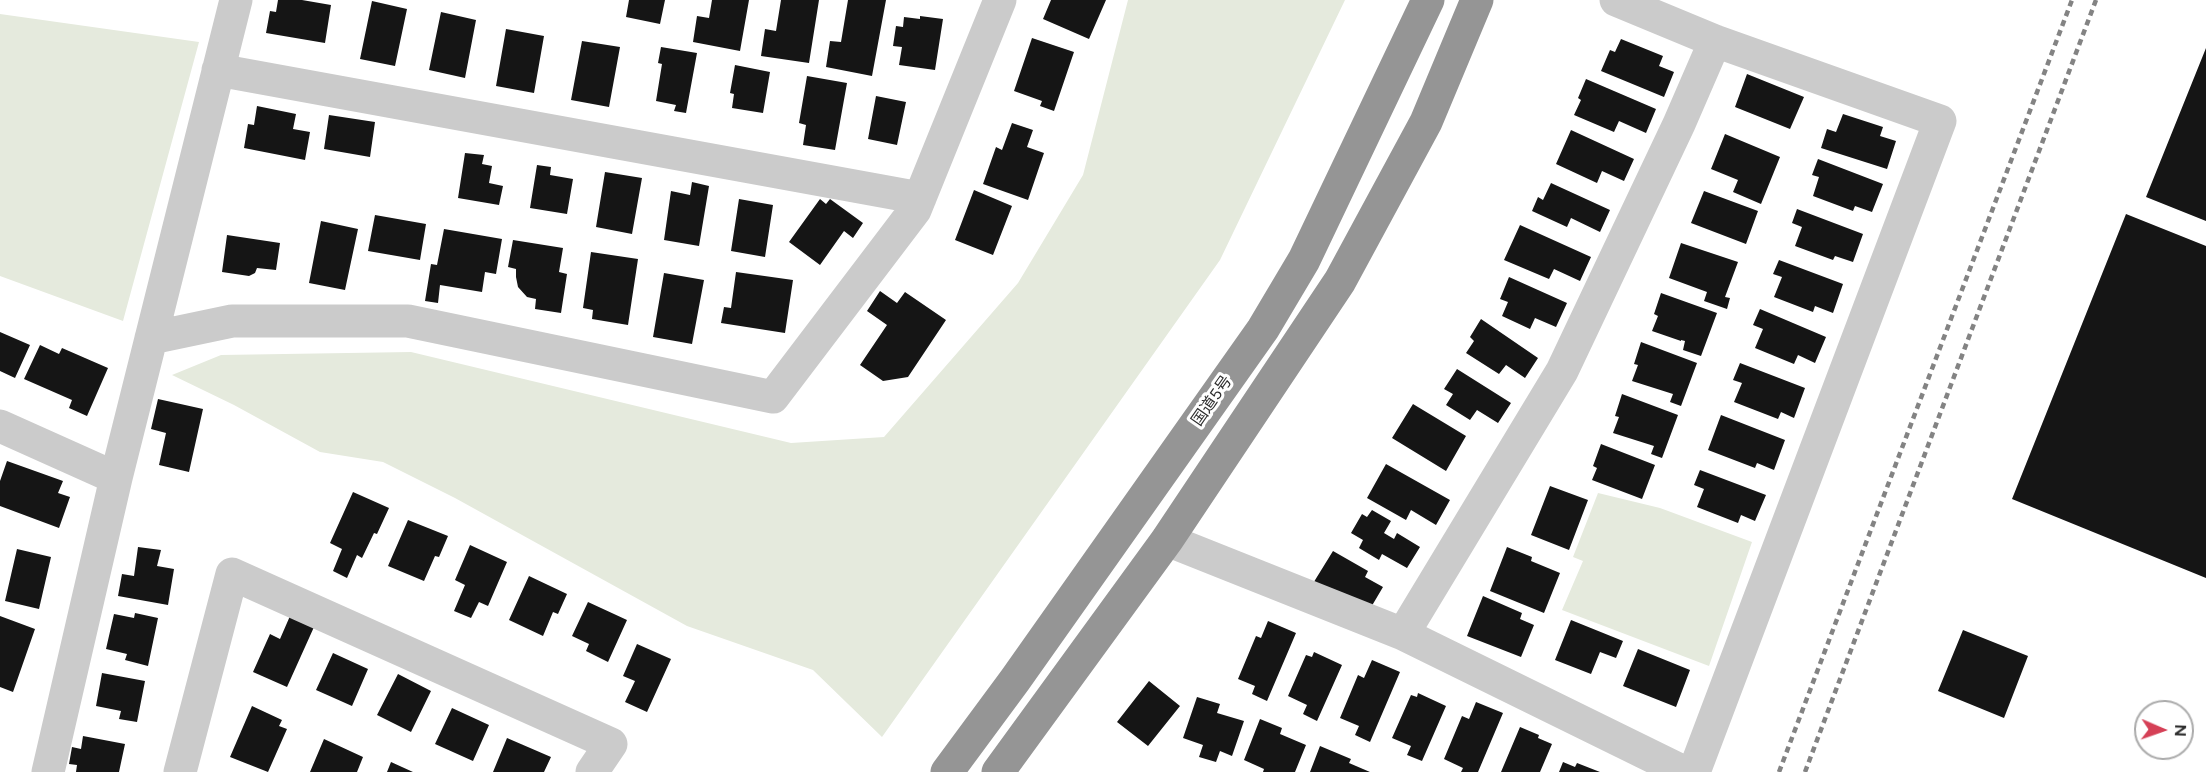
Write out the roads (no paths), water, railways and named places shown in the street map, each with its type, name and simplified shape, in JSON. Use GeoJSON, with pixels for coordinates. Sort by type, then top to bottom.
{"type":"FeatureCollection","features":[{"type":"Feature","properties":{"kind":"highway","name":"国道5号"},"geometry":{"type":"LineString","coordinates":[[947,772],[1015,680],[1263,329],[1304,260],[1428,0]]}},
{"type":"Feature","properties":{"kind":"highway"},"geometry":{"type":"LineString","coordinates":[[998,772],[1167,540],[1340,281],[1426,122],[1477,0]]}},
{"type":"Feature","properties":{"kind":"street"},"geometry":{"type":"LineString","coordinates":[[48,772],[116,478],[236,0]]}},
{"type":"Feature","properties":{"kind":"street"},"geometry":{"type":"LineString","coordinates":[[151,338],[232,321],[408,321],[773,397],[915,210],[1000,0]]}},
{"type":"Feature","properties":{"kind":"street"},"geometry":{"type":"LineString","coordinates":[[1616,0],[1715,41],[1940,122],[1694,772]]}},
{"type":"Feature","properties":{"kind":"street"},"geometry":{"type":"LineString","coordinates":[[1403,634],[1562,371],[1679,124],[1715,41]]}},
{"type":"Feature","properties":{"kind":"street"},"geometry":{"type":"LineString","coordinates":[[218,70],[920,198]]}},
{"type":"Feature","properties":{"kind":"street"},"geometry":{"type":"LineString","coordinates":[[0,426],[116,478]]}},
{"type":"Feature","properties":{"kind":"street"},"geometry":{"type":"LineString","coordinates":[[1167,540],[1403,634],[1684,772]]}},
{"type":"Feature","properties":{"kind":"street"},"geometry":{"type":"LineString","coordinates":[[180,772],[232,574],[611,744],[592,772]]}},
{"type":"Feature","properties":{"kind":"railway"},"geometry":{"type":"LineString","coordinates":[[1779,772],[2072,0]]}},
{"type":"Feature","properties":{"kind":"railway"},"geometry":{"type":"LineString","coordinates":[[1805,772],[2096,0]]}}]}
